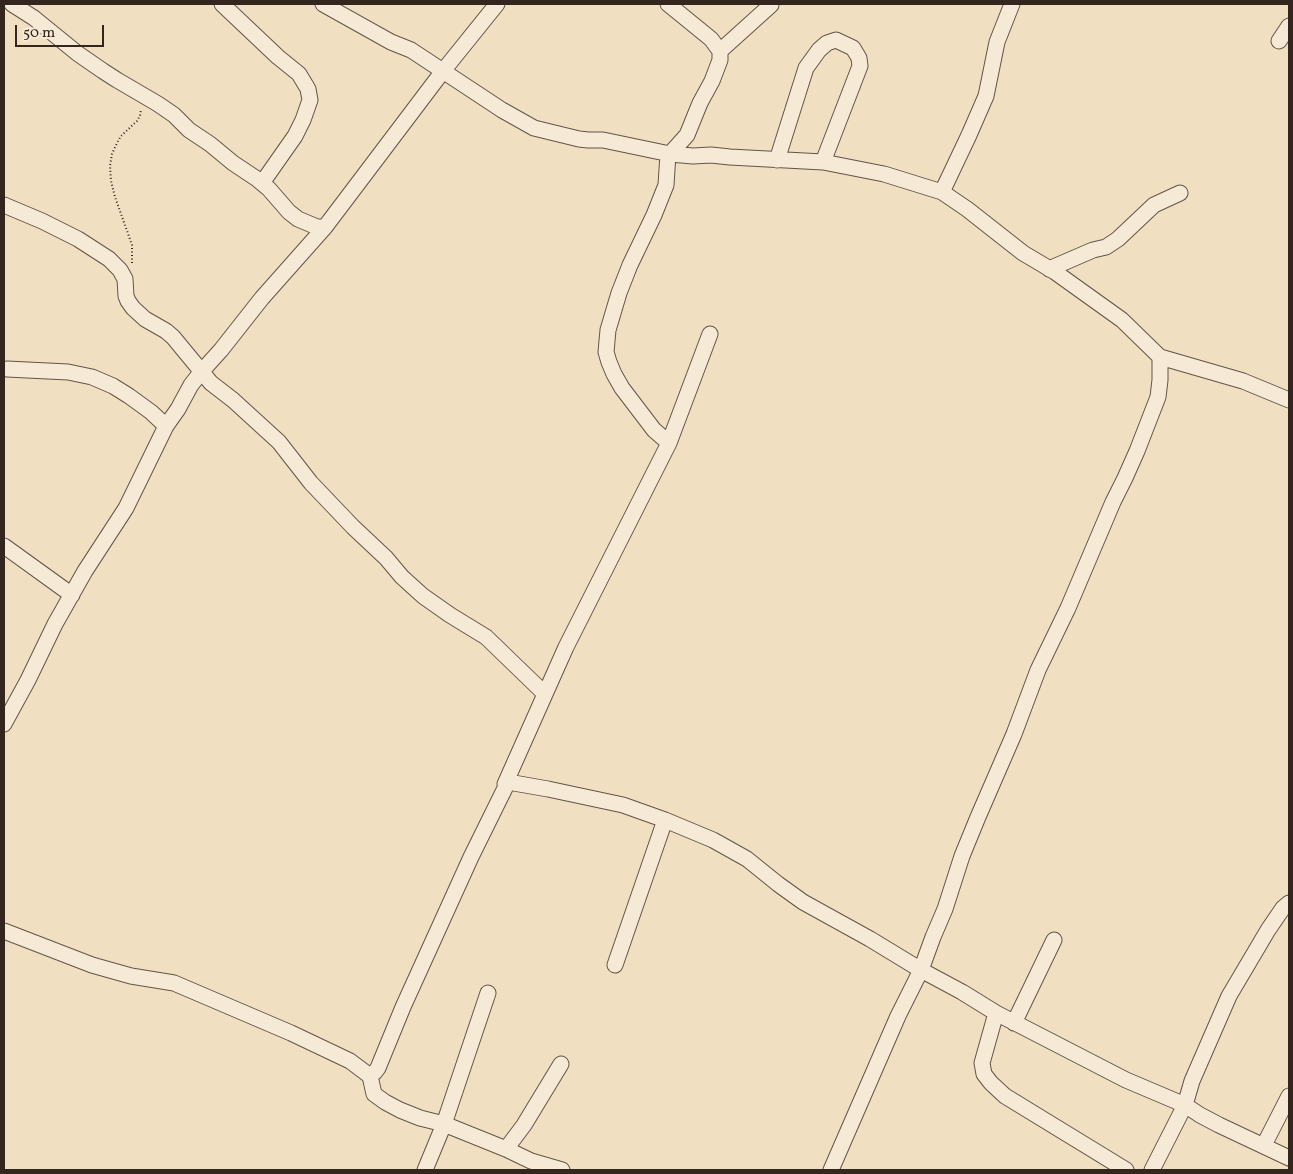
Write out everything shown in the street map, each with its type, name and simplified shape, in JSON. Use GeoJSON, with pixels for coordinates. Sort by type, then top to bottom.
{"type":"FeatureCollection","features":[{"type":"Feature","properties":{"kind":"street"},"geometry":{"type":"LineString","coordinates":[[12,4],[34,18],[77,53],[116,80],[174,115],[189,130],[262,183],[298,219],[317,227],[325,227]]}},
{"type":"Feature","properties":{"kind":"street"},"geometry":{"type":"LineString","coordinates":[[222,4],[278,57],[299,74],[308,89],[310,100],[303,120],[295,136],[262,183]]}},
{"type":"Feature","properties":{"kind":"street"},"geometry":{"type":"LineString","coordinates":[[323,4],[391,42],[410,50],[502,110],[534,128],[579,139],[603,140],[669,154],[824,162],[884,174],[942,192],[1023,253],[1050,269],[1122,320],[1160,357],[1243,381],[1289,400]]}},
{"type":"Feature","properties":{"kind":"street"},"geometry":{"type":"LineString","coordinates":[[4,724],[55,624],[85,571],[126,508],[166,426],[178,409],[185,394],[262,298],[325,227],[443,71],[497,4]]}},
{"type":"Feature","properties":{"kind":"street"},"geometry":{"type":"LineString","coordinates":[[668,4],[711,39],[720,51],[720,60],[687,135],[669,154],[666,185],[619,293],[608,330],[606,352],[614,374],[622,388],[654,430],[669,443]]}},
{"type":"Feature","properties":{"kind":"street"},"geometry":{"type":"LineString","coordinates":[[942,192],[986,96],[998,42],[1012,4]]}},
{"type":"Feature","properties":{"kind":"street"},"geometry":{"type":"LineString","coordinates":[[720,51],[771,5]]}},
{"type":"Feature","properties":{"kind":"street"},"geometry":{"type":"LineString","coordinates":[[1279,41],[1289,26]]}},
{"type":"Feature","properties":{"kind":"street"},"geometry":{"type":"LineString","coordinates":[[777,160],[806,68],[819,50],[827,43],[836,40],[853,48],[859,58],[860,66],[824,162]]}},
{"type":"Feature","properties":{"kind":"street"},"geometry":{"type":"LineString","coordinates":[[687,135],[692,156]]}},
{"type":"Feature","properties":{"kind":"street"},"geometry":{"type":"LineString","coordinates":[[1050,269],[1093,250],[1106,247],[1118,239],[1154,205],[1180,193]]}},
{"type":"Feature","properties":{"kind":"street"},"geometry":{"type":"LineString","coordinates":[[4,205],[78,238],[110,260],[120,270],[125,279],[126,296],[133,308],[145,319],[173,337],[217,388],[233,400],[278,442],[311,483],[416,591],[486,637],[545,694]]}},
{"type":"Feature","properties":{"kind":"street"},"geometry":{"type":"LineString","coordinates":[[710,334],[669,443],[566,647],[505,784],[508,782],[623,804],[713,840],[747,859],[803,902],[1014,1023],[1126,1080],[1185,1106],[1213,1122],[1289,1158]]}},
{"type":"Feature","properties":{"kind":"street"},"geometry":{"type":"LineString","coordinates":[[831,1170],[898,1016],[921,970],[945,909],[962,856],[1011,742],[1038,670],[1068,608],[1150,419],[1158,397],[1160,357]]}},
{"type":"Feature","properties":{"kind":"street"},"geometry":{"type":"LineString","coordinates":[[8,369],[68,372],[92,377],[130,396],[166,426]]}},
{"type":"Feature","properties":{"kind":"street"},"geometry":{"type":"LineString","coordinates":[[4,546],[72,595]]}},
{"type":"Feature","properties":{"kind":"street"},"geometry":{"type":"LineString","coordinates":[[370,1076],[378,1068],[403,1006],[471,857],[508,782]]}},
{"type":"Feature","properties":{"kind":"street"},"geometry":{"type":"LineString","coordinates":[[615,965],[665,820]]}},
{"type":"Feature","properties":{"kind":"street"},"geometry":{"type":"LineString","coordinates":[[1152,1170],[1185,1106],[1192,1081],[1229,996],[1268,930],[1289,902]]}},
{"type":"Feature","properties":{"kind":"street"},"geometry":{"type":"LineString","coordinates":[[4,931],[92,965],[131,976],[174,983],[291,1033],[350,1061],[370,1076],[374,1094],[400,1110],[420,1118],[444,1124],[506,1149],[544,1168],[562,1170]]}},
{"type":"Feature","properties":{"kind":"street"},"geometry":{"type":"LineString","coordinates":[[1014,1023],[1054,940]]}},
{"type":"Feature","properties":{"kind":"street"},"geometry":{"type":"LineString","coordinates":[[425,1170],[444,1124],[488,993]]}},
{"type":"Feature","properties":{"kind":"street"},"geometry":{"type":"LineString","coordinates":[[996,1013],[982,1063],[984,1074],[991,1083],[1005,1096],[1126,1170]]}},
{"type":"Feature","properties":{"kind":"street"},"geometry":{"type":"LineString","coordinates":[[506,1149],[524,1125],[561,1064]]}},
{"type":"Feature","properties":{"kind":"street"},"geometry":{"type":"LineString","coordinates":[[1264,1145],[1289,1096]]}},
{"type":"Feature","properties":{"kind":"path"},"geometry":{"type":"LineString","coordinates":[[125,279],[133,261],[132,244],[115,197],[110,166],[112,154],[121,136],[140,116],[140,98],[137,91]]}}]}
